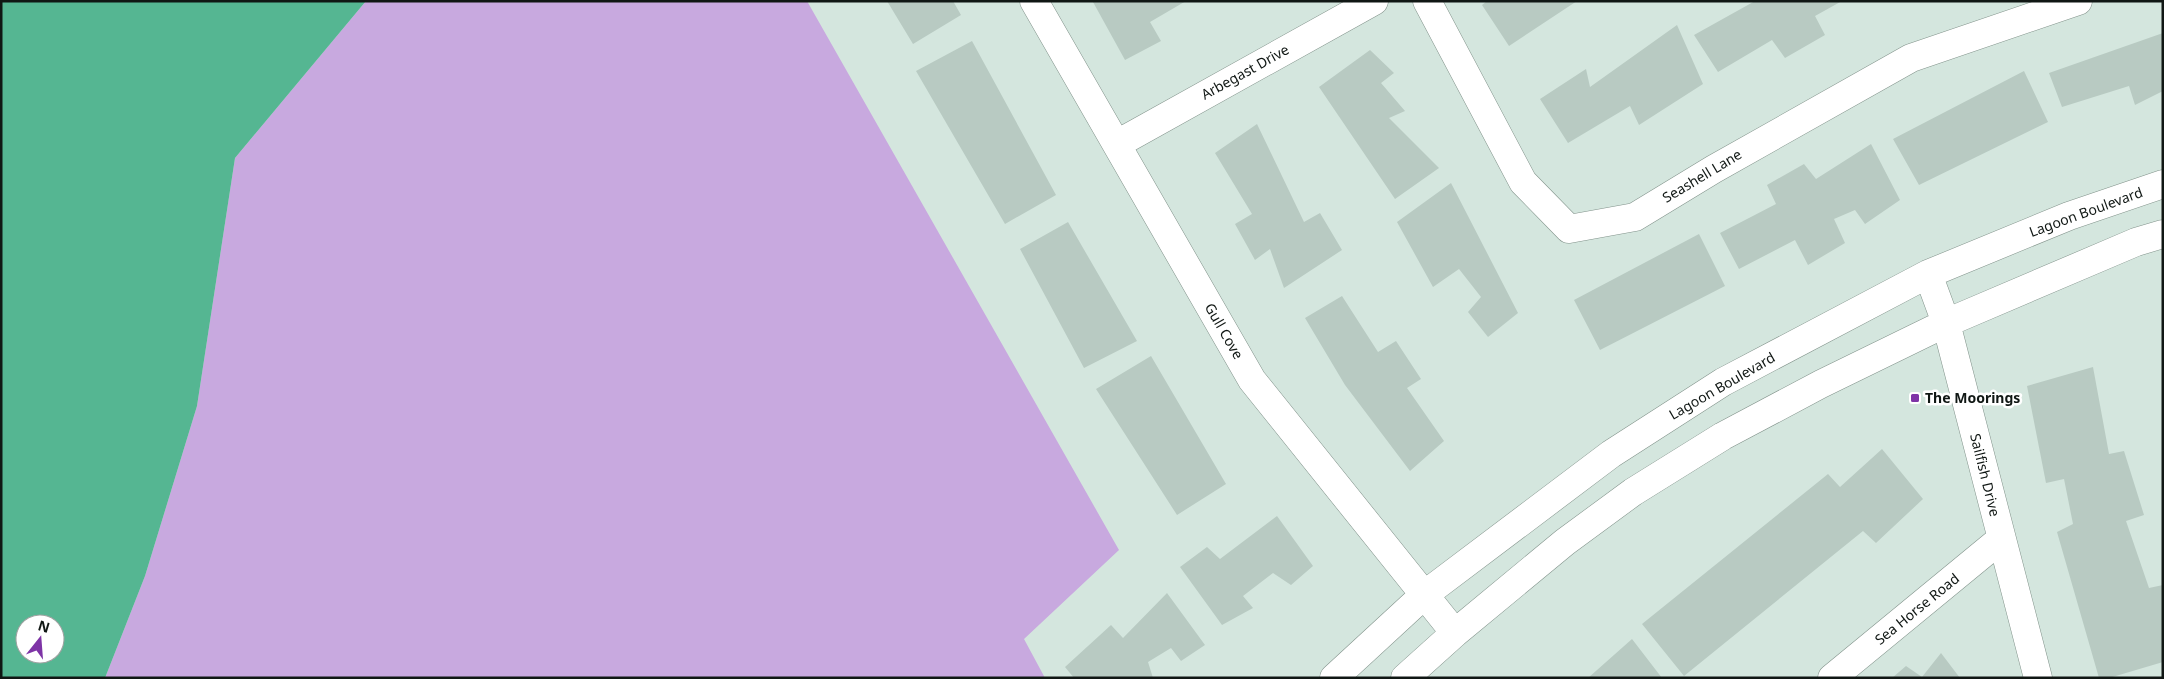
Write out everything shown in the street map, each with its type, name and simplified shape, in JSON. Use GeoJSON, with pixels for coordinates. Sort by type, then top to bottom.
{"type":"FeatureCollection","features":[{"type":"Feature","properties":{"kind":"street","name":"Gull Cove"},"geometry":{"type":"LineString","coordinates":[[1034,1],[1252,380],[1455,633]]}},
{"type":"Feature","properties":{"kind":"street","name":"Arbegast Drive"},"geometry":{"type":"LineString","coordinates":[[1117,144],[1374,1]]}},
{"type":"Feature","properties":{"kind":"street","name":"Seashell Lane"},"geometry":{"type":"LineString","coordinates":[[1427,1],[1523,182],[1569,229],[1635,217],[1714,168],[1911,58],[2078,1]]}},
{"type":"Feature","properties":{"kind":"street","name":"Lagoon Boulevard"},"geometry":{"type":"LineString","coordinates":[[1334,678],[1424,595],[1611,454],[1723,382],[1928,274],[2070,216],[2163,184]]}},
{"type":"Feature","properties":{"kind":"street"},"geometry":{"type":"LineString","coordinates":[[1405,678],[1455,633],[1565,542],[1633,492],[1722,436],[1946,323],[2136,242],[2163,234]]}},
{"type":"Feature","properties":{"kind":"street","name":"Sailfish Drive"},"geometry":{"type":"LineString","coordinates":[[1928,274],[1946,323],[2038,678]]}},
{"type":"Feature","properties":{"kind":"street","name":"Sea Horse Road"},"geometry":{"type":"LineString","coordinates":[[1832,678],[2001,539]]}},
{"type":"Feature","properties":{"kind":"shaded area"},"geometry":{"type":"Polygon","coordinates":[[[1,1],[366,1],[235,158],[197,406],[145,576],[105,678],[1,678],[1,1]]]}},
{"type":"Feature","properties":{"kind":"shaded area"},"geometry":{"type":"Polygon","coordinates":[[[366,1],[807,1],[1119,550],[1024,639],[1045,678],[105,678],[145,576],[197,406],[235,158],[366,1]]]}},
{"type":"Feature","properties":{"kind":"building"},"geometry":{"type":"Polygon","coordinates":[[[887,1],[953,1],[961,15],[913,44],[887,1]]]}},
{"type":"Feature","properties":{"kind":"building"},"geometry":{"type":"Polygon","coordinates":[[[1186,1],[1150,22],[1161,41],[1125,60],[1093,2],[1186,1]]]}},
{"type":"Feature","properties":{"kind":"building"},"geometry":{"type":"Polygon","coordinates":[[[1487,1],[1577,1],[1509,46],[1482,5],[1487,1]]]}},
{"type":"Feature","properties":{"kind":"building"},"geometry":{"type":"Polygon","coordinates":[[[1755,1],[1842,1],[1815,16],[1825,35],[1785,58],[1772,40],[1718,72],[1694,35],[1755,1]]]}},
{"type":"Feature","properties":{"kind":"building"},"geometry":{"type":"Polygon","coordinates":[[[1677,25],[1703,84],[1639,125],[1630,106],[1568,143],[1540,99],[1586,69],[1590,87],[1677,25]]]}},
{"type":"Feature","properties":{"kind":"building"},"geometry":{"type":"Polygon","coordinates":[[[2163,33],[2163,91],[2135,105],[2129,86],[2062,107],[2049,73],[2163,33]]]}},
{"type":"Feature","properties":{"kind":"building"},"geometry":{"type":"Polygon","coordinates":[[[972,41],[1056,195],[1005,224],[916,71],[972,41]]]}},
{"type":"Feature","properties":{"kind":"building"},"geometry":{"type":"Polygon","coordinates":[[[1370,50],[1394,73],[1381,83],[1405,111],[1389,118],[1439,168],[1395,199],[1319,87],[1370,50]]]}},
{"type":"Feature","properties":{"kind":"building"},"geometry":{"type":"Polygon","coordinates":[[[2024,71],[2048,122],[1919,185],[1893,139],[2024,71]]]}},
{"type":"Feature","properties":{"kind":"building"},"geometry":{"type":"Polygon","coordinates":[[[1257,124],[1304,222],[1320,213],[1342,250],[1284,288],[1270,249],[1255,260],[1235,224],[1252,214],[1215,153],[1257,124]]]}},
{"type":"Feature","properties":{"kind":"building"},"geometry":{"type":"Polygon","coordinates":[[[1871,144],[1900,200],[1865,224],[1855,210],[1834,219],[1845,243],[1808,265],[1795,240],[1739,269],[1720,233],[1776,204],[1767,185],[1804,164],[1816,179],[1871,144]]]}},
{"type":"Feature","properties":{"kind":"building"},"geometry":{"type":"Polygon","coordinates":[[[1451,183],[1518,313],[1488,337],[1468,312],[1481,297],[1459,269],[1433,287],[1397,222],[1451,183]]]}},
{"type":"Feature","properties":{"kind":"building"},"geometry":{"type":"Polygon","coordinates":[[[1068,222],[1137,341],[1084,368],[1020,249],[1068,222]]]}},
{"type":"Feature","properties":{"kind":"building"},"geometry":{"type":"Polygon","coordinates":[[[1699,234],[1725,286],[1600,350],[1574,300],[1699,234]]]}},
{"type":"Feature","properties":{"kind":"building"},"geometry":{"type":"Polygon","coordinates":[[[1342,296],[1378,352],[1396,341],[1421,379],[1407,388],[1444,441],[1410,471],[1345,385],[1305,318],[1342,296]]]}},
{"type":"Feature","properties":{"kind":"building"},"geometry":{"type":"Polygon","coordinates":[[[1151,356],[1226,484],[1177,515],[1096,389],[1151,356]]]}},
{"type":"Feature","properties":{"kind":"building"},"geometry":{"type":"Polygon","coordinates":[[[2093,367],[2109,454],[2124,451],[2144,515],[2126,521],[2149,588],[2163,585],[2163,662],[2109,678],[2099,678],[2057,532],[2073,524],[2064,479],[2046,483],[2027,386],[2093,367]]]}},
{"type":"Feature","properties":{"kind":"building"},"geometry":{"type":"Polygon","coordinates":[[[1882,449],[1923,499],[1876,543],[1863,531],[1684,676],[1642,624],[1828,474],[1840,487],[1882,449]]]}},
{"type":"Feature","properties":{"kind":"building"},"geometry":{"type":"Polygon","coordinates":[[[1277,516],[1313,566],[1291,585],[1273,573],[1243,596],[1253,608],[1222,625],[1180,567],[1207,547],[1220,559],[1277,516]]]}},
{"type":"Feature","properties":{"kind":"building"},"geometry":{"type":"Polygon","coordinates":[[[1167,593],[1205,645],[1181,661],[1171,648],[1148,662],[1153,678],[1074,678],[1065,667],[1111,625],[1123,638],[1167,593]]]}},
{"type":"Feature","properties":{"kind":"building"},"geometry":{"type":"Polygon","coordinates":[[[1632,639],[1662,678],[1588,678],[1632,639]]]}},
{"type":"Feature","properties":{"kind":"building"},"geometry":{"type":"Polygon","coordinates":[[[1941,653],[1960,678],[1892,678],[1906,666],[1922,677],[1941,653]]]}},
{"type":"Feature","properties":{"kind":"place","name":"The Moorings"},"geometry":{"type":"Point","coordinates":[1915,398]}}]}
